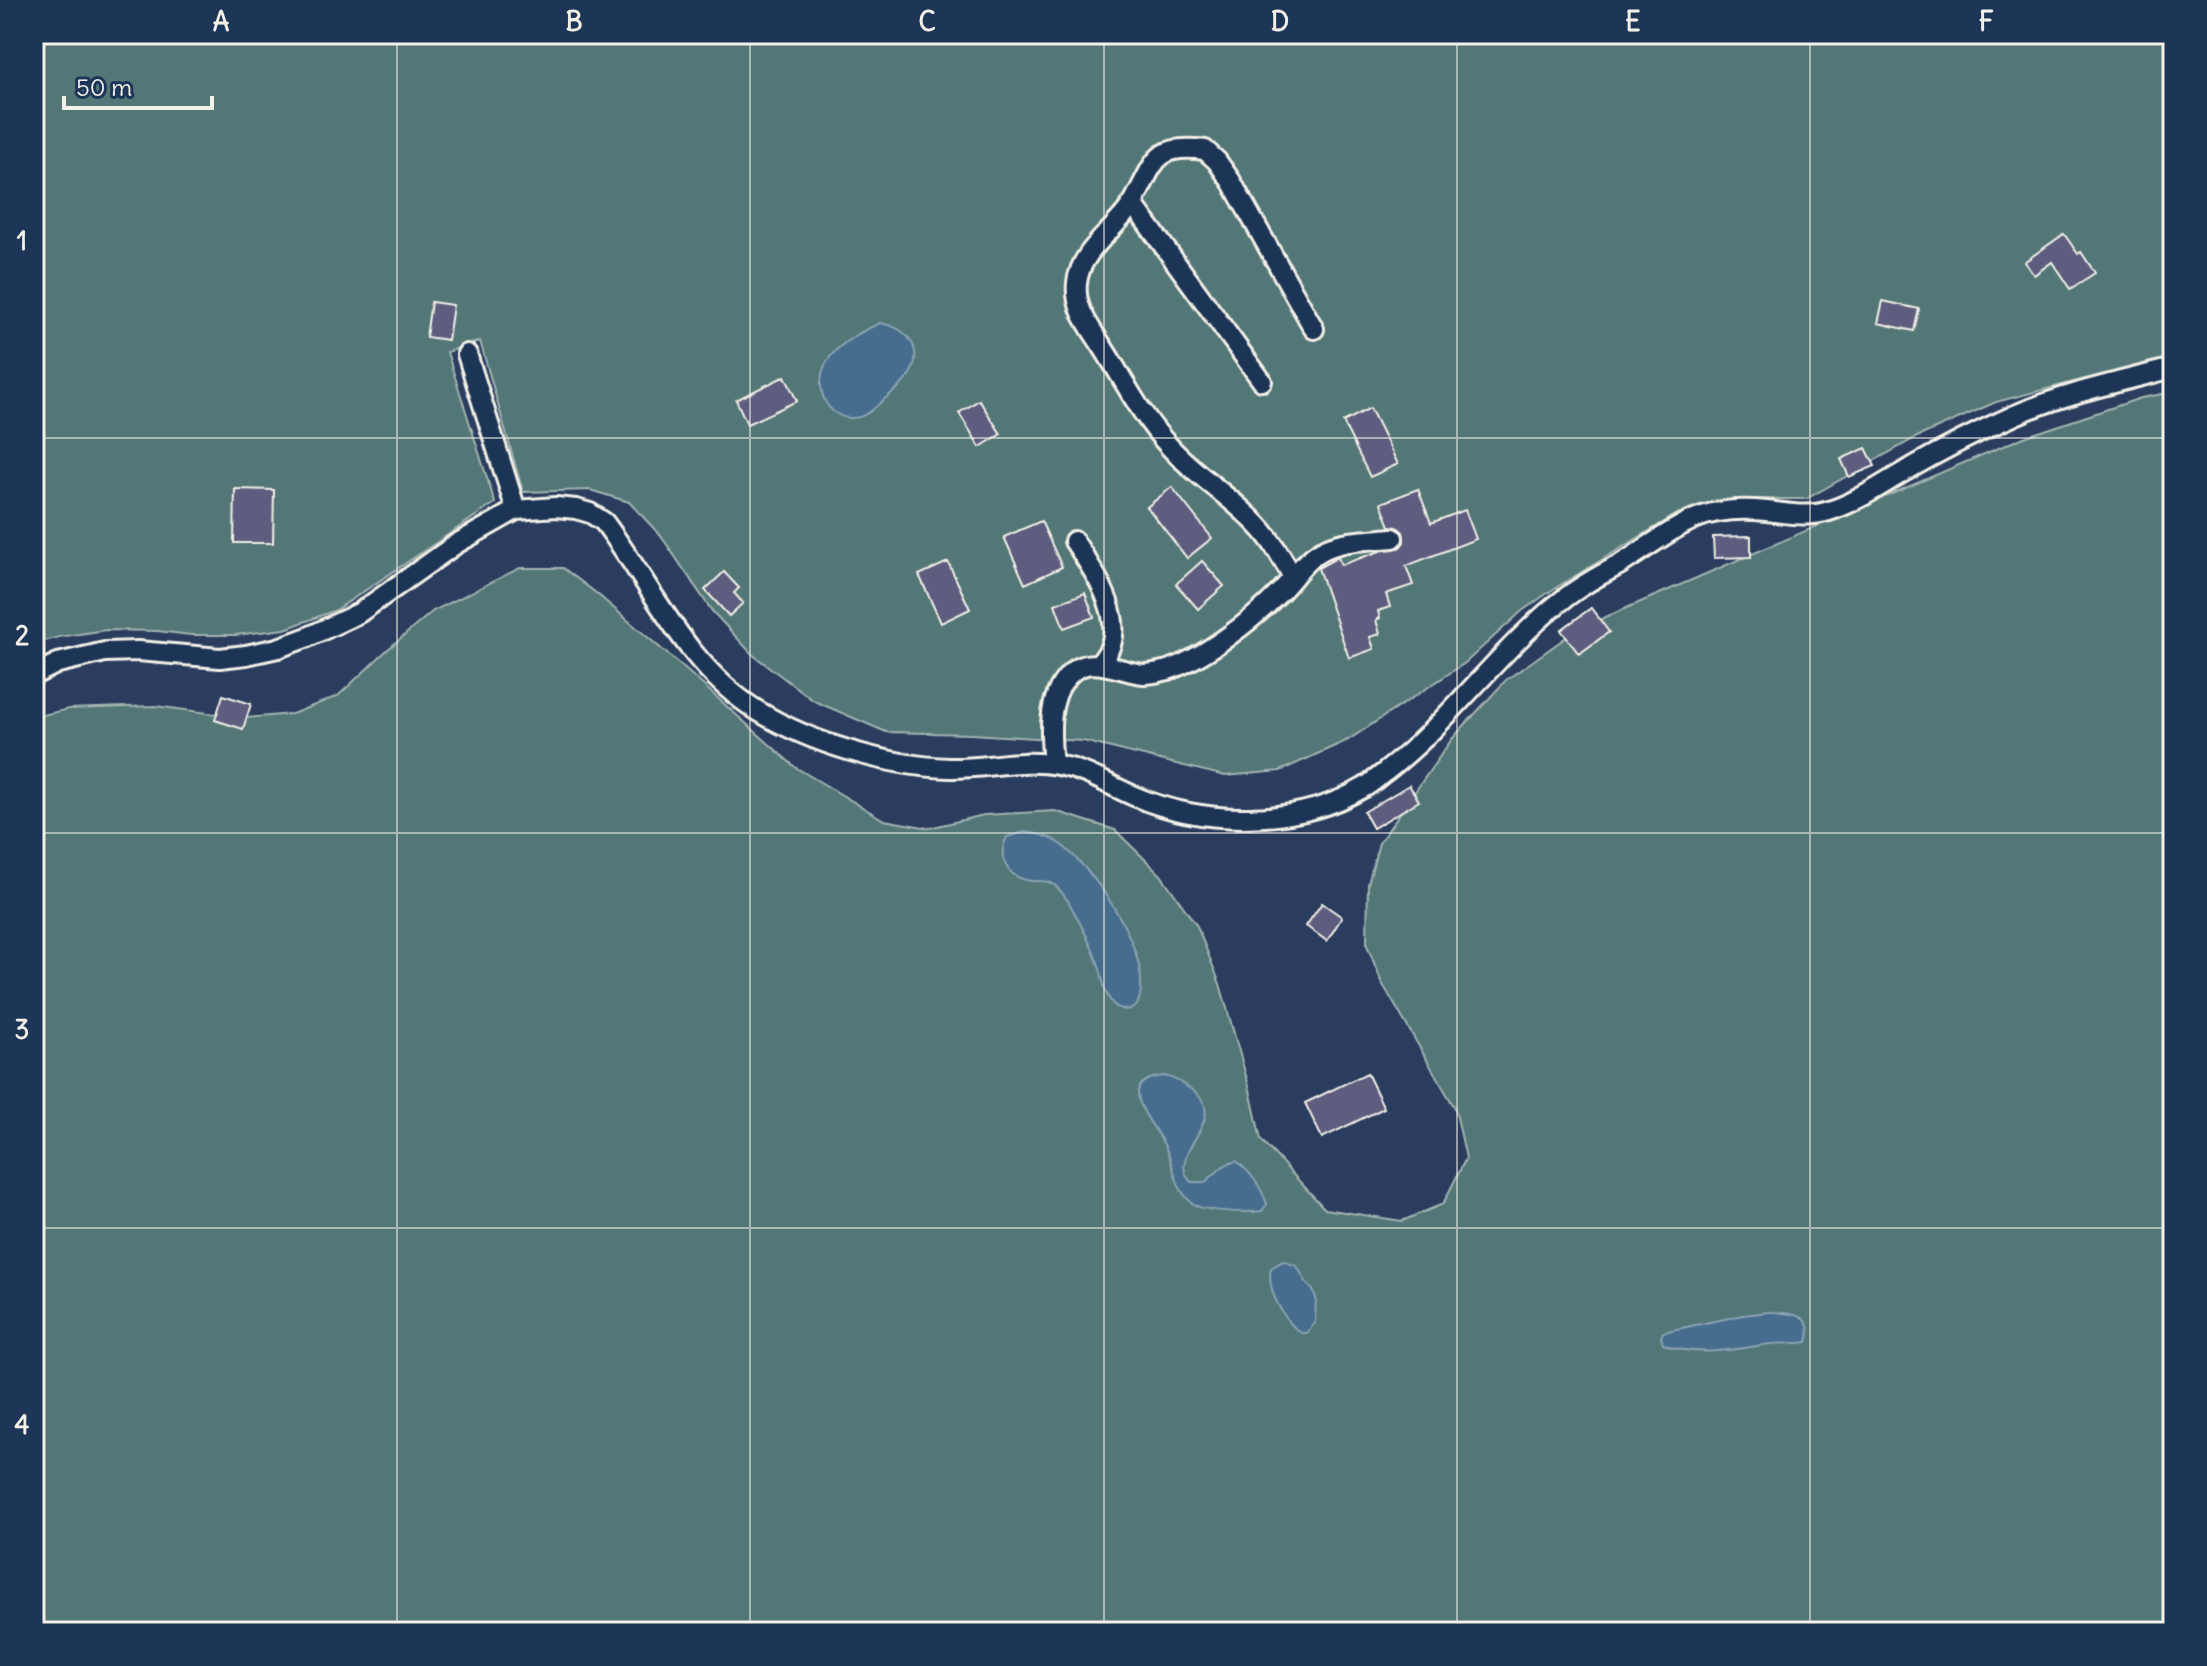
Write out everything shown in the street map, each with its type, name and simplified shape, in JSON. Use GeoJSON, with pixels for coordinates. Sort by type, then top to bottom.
{"type":"FeatureCollection","features":[{"type":"Feature","properties":{"kind":"street"},"geometry":{"type":"LineString","coordinates":[[1293,577],[1262,529],[1170,448],[1147,421],[1079,309],[1077,282],[1082,264],[1098,241],[1133,204],[1155,160],[1177,149],[1205,150],[1231,181],[1314,329]]}},
{"type":"Feature","properties":{"kind":"street"},"geometry":{"type":"LineString","coordinates":[[1133,204],[1262,381]]}},
{"type":"Feature","properties":{"kind":"street"},"geometry":{"type":"LineString","coordinates":[[467,354],[516,510]]}},
{"type":"Feature","properties":{"kind":"street"},"geometry":{"type":"LineString","coordinates":[[34,675],[58,663],[105,652],[138,651],[220,658],[293,643],[359,613],[456,544],[516,510],[576,509],[604,522],[674,629],[714,677],[756,710],[796,731],[901,764],[952,768],[1053,764],[1087,772],[1134,796],[1173,810],[1222,818],[1271,818],[1314,809],[1363,789],[1410,753],[1482,676],[1563,600],[1689,520],[1732,509],[1813,515],[1843,506],[2016,415],[2084,391],[2173,368]]}},
{"type":"Feature","properties":{"kind":"street"},"geometry":{"type":"LineString","coordinates":[[1053,764],[1052,713],[1058,693],[1069,675],[1080,668],[1100,664],[1142,674],[1173,668],[1233,632],[1264,608],[1310,558],[1329,547],[1393,538]]}},
{"type":"Feature","properties":{"kind":"street"},"geometry":{"type":"LineString","coordinates":[[1074,541],[1108,600],[1112,617],[1112,641],[1100,664]]}},
{"type":"Feature","properties":{"kind":"green space"},"geometry":{"type":"Polygon","coordinates":[[[34,34],[2173,34],[2173,356],[1996,402],[1917,437],[1806,499],[1733,499],[1699,505],[1677,514],[1552,590],[1522,611],[1465,663],[1348,740],[1280,771],[1225,776],[1083,741],[886,732],[814,701],[752,654],[712,611],[661,536],[629,502],[590,490],[523,492],[480,341],[447,352],[495,503],[336,610],[285,629],[235,635],[106,630],[34,644],[34,34]]]}},
{"type":"Feature","properties":{"kind":"green space"},"geometry":{"type":"Polygon","coordinates":[[[2173,392],[2173,1632],[34,1632],[34,717],[69,709],[155,706],[246,718],[292,714],[338,696],[433,611],[520,568],[563,568],[686,670],[795,767],[884,820],[929,828],[984,815],[1055,811],[1115,830],[1161,875],[1197,926],[1220,984],[1261,1140],[1325,1209],[1402,1221],[1443,1204],[1466,1158],[1455,1108],[1382,983],[1367,945],[1368,884],[1379,843],[1452,739],[1506,680],[1578,629],[2024,437],[2141,398],[2173,392]]]}},
{"type":"Feature","properties":{"kind":"water"},"geometry":{"type":"Polygon","coordinates":[[[880,323],[907,336],[915,352],[912,371],[901,385],[867,414],[851,418],[840,416],[823,397],[822,374],[826,364],[840,346],[880,323]]]}},
{"type":"Feature","properties":{"kind":"water"},"geometry":{"type":"Polygon","coordinates":[[[1024,832],[1051,838],[1074,856],[1119,917],[1139,964],[1141,986],[1137,1005],[1130,1010],[1119,1008],[1110,1000],[1088,939],[1060,890],[1051,883],[1019,877],[1008,869],[1003,857],[1007,837],[1024,832]]]}},
{"type":"Feature","properties":{"kind":"water"},"geometry":{"type":"Polygon","coordinates":[[[1164,1076],[1192,1090],[1203,1101],[1206,1113],[1203,1124],[1185,1159],[1185,1171],[1191,1182],[1205,1182],[1225,1165],[1236,1161],[1251,1175],[1262,1192],[1267,1204],[1262,1211],[1208,1209],[1195,1205],[1184,1194],[1167,1151],[1138,1096],[1140,1087],[1148,1080],[1164,1076]]]}},
{"type":"Feature","properties":{"kind":"water"},"geometry":{"type":"Polygon","coordinates":[[[1283,1261],[1297,1266],[1316,1298],[1315,1323],[1307,1333],[1301,1333],[1288,1321],[1271,1286],[1271,1268],[1283,1261]]]}},
{"type":"Feature","properties":{"kind":"water"},"geometry":{"type":"Polygon","coordinates":[[[1769,1312],[1799,1316],[1808,1325],[1807,1342],[1689,1351],[1663,1344],[1661,1337],[1663,1332],[1769,1312]]]}},
{"type":"Feature","properties":{"kind":"building"},"geometry":{"type":"Polygon","coordinates":[[[2064,234],[2095,273],[2070,289],[2052,262],[2034,275],[2024,262],[2064,234]]]}},
{"type":"Feature","properties":{"kind":"building"},"geometry":{"type":"Polygon","coordinates":[[[1883,301],[1919,309],[1914,331],[1878,323],[1883,301]]]}},
{"type":"Feature","properties":{"kind":"building"},"geometry":{"type":"Polygon","coordinates":[[[431,302],[453,305],[448,340],[426,337],[431,302]]]}},
{"type":"Feature","properties":{"kind":"building"},"geometry":{"type":"Polygon","coordinates":[[[785,376],[797,401],[747,424],[736,400],[785,376]]]}},
{"type":"Feature","properties":{"kind":"building"},"geometry":{"type":"Polygon","coordinates":[[[979,400],[1001,434],[980,447],[959,413],[979,400]]]}},
{"type":"Feature","properties":{"kind":"building"},"geometry":{"type":"Polygon","coordinates":[[[1370,408],[1398,464],[1370,477],[1343,422],[1370,408]]]}},
{"type":"Feature","properties":{"kind":"building"},"geometry":{"type":"Polygon","coordinates":[[[1866,448],[1875,466],[1849,477],[1841,459],[1866,448]]]}},
{"type":"Feature","properties":{"kind":"building"},"geometry":{"type":"Polygon","coordinates":[[[1172,487],[1212,538],[1187,558],[1147,507],[1172,487]]]}},
{"type":"Feature","properties":{"kind":"building"},"geometry":{"type":"Polygon","coordinates":[[[235,489],[274,490],[273,543],[234,543],[235,489]]]}},
{"type":"Feature","properties":{"kind":"building"},"geometry":{"type":"Polygon","coordinates":[[[1418,489],[1431,523],[1465,510],[1476,539],[1406,566],[1413,585],[1386,594],[1390,607],[1378,611],[1380,618],[1376,620],[1380,634],[1370,637],[1374,649],[1349,658],[1318,568],[1338,557],[1341,565],[1400,547],[1404,542],[1403,532],[1390,526],[1381,503],[1418,489]]]}},
{"type":"Feature","properties":{"kind":"building"},"geometry":{"type":"Polygon","coordinates":[[[1041,521],[1062,567],[1025,584],[1004,537],[1041,521]]]}},
{"type":"Feature","properties":{"kind":"building"},"geometry":{"type":"Polygon","coordinates":[[[1751,536],[1751,557],[1714,558],[1713,537],[1751,536]]]}},
{"type":"Feature","properties":{"kind":"building"},"geometry":{"type":"Polygon","coordinates":[[[1202,561],[1224,586],[1198,609],[1176,584],[1202,561]]]}},
{"type":"Feature","properties":{"kind":"building"},"geometry":{"type":"Polygon","coordinates":[[[948,562],[970,609],[941,623],[919,575],[948,562]]]}},
{"type":"Feature","properties":{"kind":"building"},"geometry":{"type":"Polygon","coordinates":[[[724,572],[739,588],[734,593],[743,603],[729,616],[705,590],[724,572]]]}},
{"type":"Feature","properties":{"kind":"building"},"geometry":{"type":"Polygon","coordinates":[[[1085,593],[1094,617],[1064,628],[1055,604],[1085,593]]]}},
{"type":"Feature","properties":{"kind":"building"},"geometry":{"type":"Polygon","coordinates":[[[1591,608],[1609,632],[1579,654],[1561,630],[1591,608]]]}},
{"type":"Feature","properties":{"kind":"building"},"geometry":{"type":"Polygon","coordinates":[[[223,695],[251,704],[243,729],[215,720],[223,695]]]}},
{"type":"Feature","properties":{"kind":"building"},"geometry":{"type":"Polygon","coordinates":[[[1409,785],[1419,801],[1373,828],[1364,812],[1409,785]]]}},
{"type":"Feature","properties":{"kind":"building"},"geometry":{"type":"Polygon","coordinates":[[[1322,903],[1342,917],[1327,941],[1306,926],[1322,903]]]}},
{"type":"Feature","properties":{"kind":"building"},"geometry":{"type":"Polygon","coordinates":[[[1367,1073],[1384,1108],[1322,1138],[1305,1103],[1367,1073]]]}}]}
